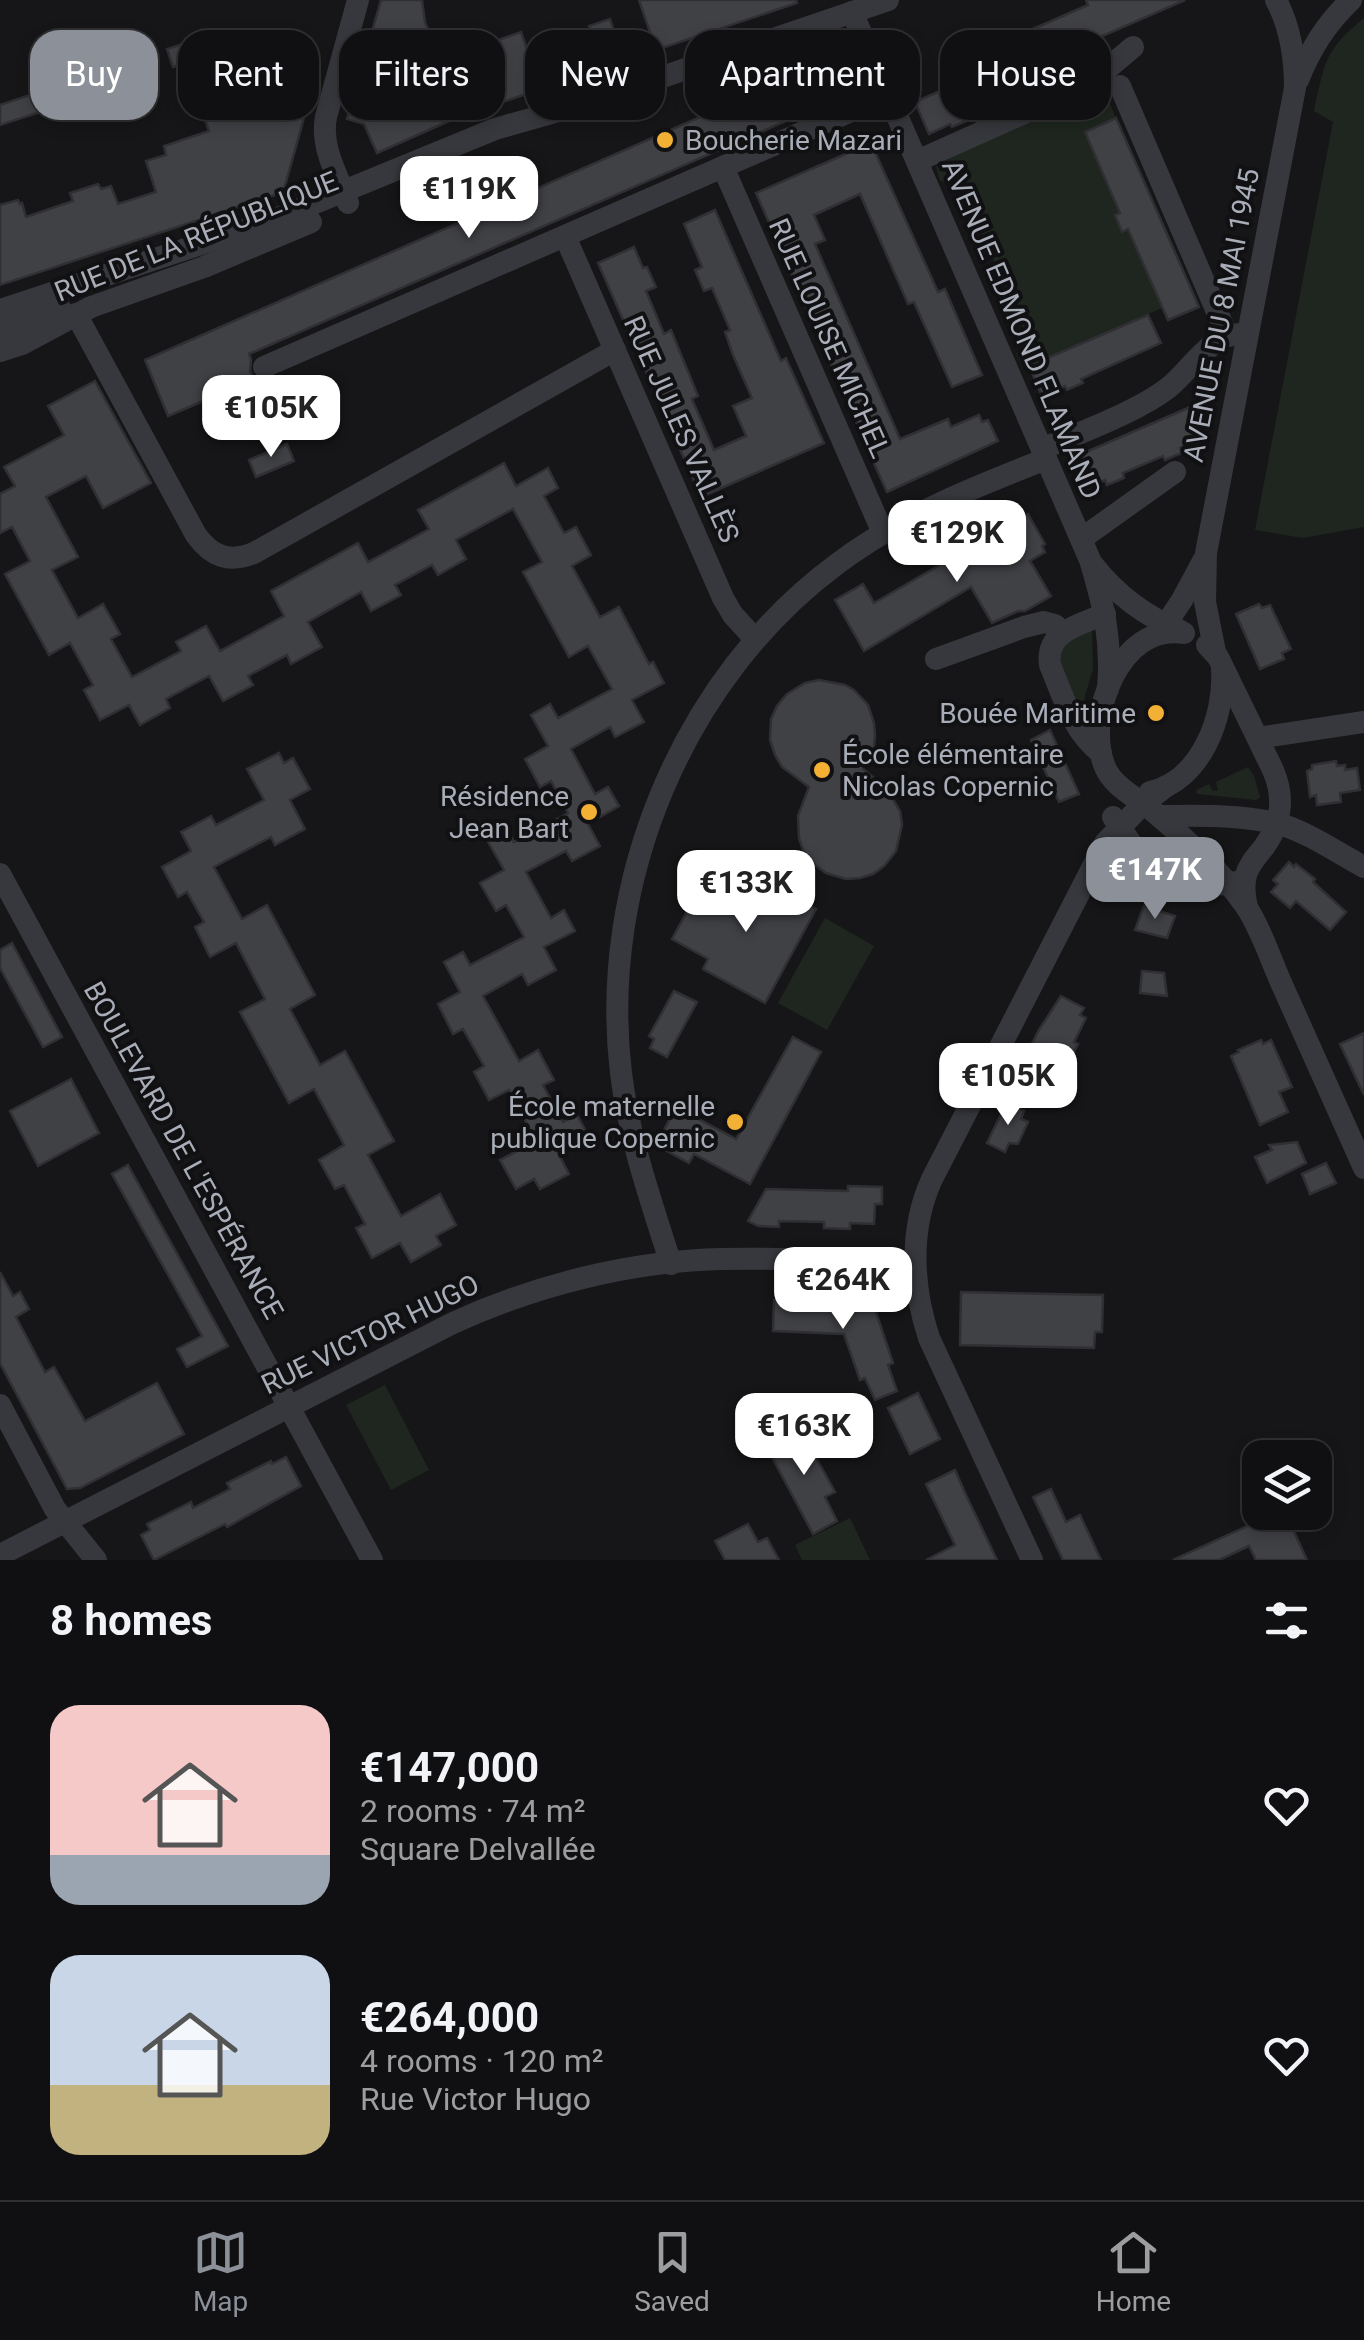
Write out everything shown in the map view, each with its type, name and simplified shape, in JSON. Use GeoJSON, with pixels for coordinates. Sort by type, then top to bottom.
{"type":"FeatureCollection","features":[{"type":"Feature","properties":{"kind":"street"},"geometry":{"type":"LineString","coordinates":[[347,199],[326,144],[324,124],[358,0]]}},
{"type":"Feature","properties":{"kind":"street","name":"RUE DE LA RÉPUBLIQUE"},"geometry":{"type":"LineString","coordinates":[[0,310],[347,199],[531,130],[580,105],[888,0]]}},
{"type":"Feature","properties":{"kind":"street","name":"AVENUE DU 8 MAI 1945"},"geometry":{"type":"LineString","coordinates":[[1276,0],[1291,41],[1295,88]]}},
{"type":"Feature","properties":{"kind":"street","name":"AVENUE DU 8 MAI 1945"},"geometry":{"type":"LineString","coordinates":[[1206,553],[1238,335],[1295,88],[1324,28],[1350,0]]}},
{"type":"Feature","properties":{"kind":"street","name":"AVENUE EDMOND FLAMAND"},"geometry":{"type":"LineString","coordinates":[[852,12],[860,30]]}},
{"type":"Feature","properties":{"kind":"street"},"geometry":{"type":"LineString","coordinates":[[916,161],[1089,84],[1133,47]]}},
{"type":"Feature","properties":{"kind":"street"},"geometry":{"type":"LineString","coordinates":[[670,1264],[638,1163],[623,1088],[618,1014],[623,937],[646,838],[677,759],[710,700],[756,639],[808,587],[883,533],[1153,398],[1215,342],[1238,335],[1120,86]]}},
{"type":"Feature","properties":{"kind":"street"},"geometry":{"type":"LineString","coordinates":[[264,367],[831,120]]}},
{"type":"Feature","properties":{"kind":"street","name":"AVENUE EDMOND FLAMAND"},"geometry":{"type":"LineString","coordinates":[[899,120],[1086,550]]}},
{"type":"Feature","properties":{"kind":"street","name":"RUE LOUISE MICHEL"},"geometry":{"type":"LineString","coordinates":[[723,167],[883,533]]}},
{"type":"Feature","properties":{"kind":"street","name":"RUE DE LA RÉPUBLIQUE"},"geometry":{"type":"LineString","coordinates":[[0,351],[121,295],[204,267],[347,199]]}},
{"type":"Feature","properties":{"kind":"street"},"geometry":{"type":"LineString","coordinates":[[0,332],[161,269],[228,236]]}},
{"type":"Feature","properties":{"kind":"street","name":"RUE JULES VALLÈS"},"geometry":{"type":"LineString","coordinates":[[565,236],[723,598],[756,639]]}},
{"type":"Feature","properties":{"kind":"street"},"geometry":{"type":"LineString","coordinates":[[76,314],[196,536],[214,554],[229,559],[254,553],[614,350]]}},
{"type":"Feature","properties":{"kind":"street"},"geometry":{"type":"LineString","coordinates":[[1086,550],[1175,472]]}},
{"type":"Feature","properties":{"kind":"street"},"geometry":{"type":"LineString","coordinates":[[1086,550],[1106,581],[1128,600],[1170,630],[1201,640],[1217,654],[1274,770],[1280,789],[1277,823],[1271,837],[1237,881],[1184,884],[1158,874],[1112,828],[1100,726],[1110,655],[1105,614],[1086,550]]}},
{"type":"Feature","properties":{"kind":"street"},"geometry":{"type":"LineString","coordinates":[[1108,689],[1126,656],[1144,641],[1170,630],[1206,553]]}},
{"type":"Feature","properties":{"kind":"street"},"geometry":{"type":"LineString","coordinates":[[1032,1560],[933,1348],[920,1308],[915,1264],[918,1226],[926,1191],[1112,828],[1143,803],[1145,792],[1165,787],[1192,766],[1213,728],[1222,669],[1205,602],[1206,553]]}},
{"type":"Feature","properties":{"kind":"street"},"geometry":{"type":"LineString","coordinates":[[1128,600],[1146,602],[1168,597],[1193,580]]}},
{"type":"Feature","properties":{"kind":"street"},"geometry":{"type":"LineString","coordinates":[[1105,614],[1062,634],[1050,646],[1050,665],[1078,731],[1115,783],[1237,881],[1244,891],[1248,908],[1364,1168]]}},
{"type":"Feature","properties":{"kind":"street"},"geometry":{"type":"LineString","coordinates":[[936,658],[1037,623],[1054,625],[1062,634]]}},
{"type":"Feature","properties":{"kind":"street"},"geometry":{"type":"LineString","coordinates":[[1258,738],[1364,722]]}},
{"type":"Feature","properties":{"kind":"street"},"geometry":{"type":"LineString","coordinates":[[1143,803],[1277,823],[1364,866]]}},
{"type":"Feature","properties":{"kind":"street","name":"BOULEVARD DE L'ESPÉRANCE"},"geometry":{"type":"LineString","coordinates":[[0,874],[372,1560]]}},
{"type":"Feature","properties":{"kind":"street","name":"RUE VICTOR HUGO"},"geometry":{"type":"LineString","coordinates":[[0,1555],[454,1323],[508,1300],[593,1277],[720,1259],[915,1264]]}},
{"type":"Feature","properties":{"kind":"street"},"geometry":{"type":"LineString","coordinates":[[0,1404],[54,1509],[96,1560]]}},
{"type":"Feature","properties":{"kind":"shaded area"},"geometry":{"type":"Polygon","coordinates":[[[1364,18],[1364,527],[1303,538],[1255,530],[1333,122],[1314,111],[1328,58],[1364,18]]]}},
{"type":"Feature","properties":{"kind":"shaded area"},"geometry":{"type":"Polygon","coordinates":[[[1111,106],[1116,118],[1085,132],[1120,213],[1115,216],[1122,231],[1127,229],[1162,308],[1023,368],[1016,353],[1031,345],[960,183],[940,181],[938,164],[1025,120],[1111,120],[1111,106]]]}},
{"type":"Feature","properties":{"kind":"shaded area"},"geometry":{"type":"Polygon","coordinates":[[[1092,629],[1093,669],[1083,720],[1055,660],[1058,645],[1092,629]]]}},
{"type":"Feature","properties":{"kind":"shaded area"},"geometry":{"type":"Polygon","coordinates":[[[1248,767],[1260,797],[1256,800],[1197,794],[1196,790],[1209,784],[1213,791],[1218,790],[1216,782],[1248,767]]]}},
{"type":"Feature","properties":{"kind":"shaded area"},"geometry":{"type":"Polygon","coordinates":[[[825,918],[874,946],[827,1030],[778,1003],[825,918]]]}},
{"type":"Feature","properties":{"kind":"shaded area"},"geometry":{"type":"Polygon","coordinates":[[[385,1385],[429,1470],[391,1490],[346,1405],[385,1385]]]}},
{"type":"Feature","properties":{"kind":"shaded area"},"geometry":{"type":"Polygon","coordinates":[[[850,1518],[870,1560],[802,1560],[795,1545],[850,1518]]]}},
{"type":"Feature","properties":{"kind":"building"},"geometry":{"type":"Polygon","coordinates":[[[381,0],[422,0],[428,30],[372,30],[381,0]]]}},
{"type":"Feature","properties":{"kind":"building"},"geometry":{"type":"Polygon","coordinates":[[[639,0],[797,3],[716,30],[685,30],[685,40],[665,47],[665,30],[649,30],[639,0]]]}},
{"type":"Feature","properties":{"kind":"building"},"geometry":{"type":"Polygon","coordinates":[[[1086,0],[1185,0],[1111,32],[1031,30],[1088,5],[1086,0]]]}},
{"type":"Feature","properties":{"kind":"building"},"geometry":{"type":"Polygon","coordinates":[[[610,19],[614,30],[590,30],[589,26],[610,19]]]}},
{"type":"Feature","properties":{"kind":"building"},"geometry":{"type":"Polygon","coordinates":[[[521,32],[525,43],[525,94],[505,101],[505,38],[521,32]]]}},
{"type":"Feature","properties":{"kind":"building"},"geometry":{"type":"Polygon","coordinates":[[[178,46],[178,65],[173,67],[167,49],[178,46]]]}},
{"type":"Feature","properties":{"kind":"building"},"geometry":{"type":"Polygon","coordinates":[[[940,91],[940,120],[969,120],[929,134],[920,113],[920,100],[940,91]]]}},
{"type":"Feature","properties":{"kind":"building"},"geometry":{"type":"Polygon","coordinates":[[[30,95],[30,115],[0,125],[0,105],[30,95]]]}},
{"type":"Feature","properties":{"kind":"building"},"geometry":{"type":"Polygon","coordinates":[[[1116,118],[1199,307],[1168,320],[1128,229],[1122,232],[1115,215],[1120,213],[1085,132],[1116,118]]]}},
{"type":"Feature","properties":{"kind":"building"},"geometry":{"type":"Polygon","coordinates":[[[205,120],[303,120],[281,193],[0,285],[0,205],[18,200],[26,217],[73,201],[70,193],[98,184],[101,189],[111,186],[118,204],[156,192],[146,161],[166,155],[164,146],[209,131],[205,120]]]}},
{"type":"Feature","properties":{"kind":"building"},"geometry":{"type":"Polygon","coordinates":[[[350,120],[451,120],[377,153],[364,124],[350,120]]]}},
{"type":"Feature","properties":{"kind":"building"},"geometry":{"type":"Polygon","coordinates":[[[694,120],[788,120],[249,354],[250,372],[255,379],[168,416],[145,360],[694,120]]]}},
{"type":"Feature","properties":{"kind":"building"},"geometry":{"type":"Polygon","coordinates":[[[871,143],[938,292],[945,289],[982,375],[952,387],[914,302],[908,304],[860,194],[814,215],[825,240],[815,244],[900,439],[948,419],[951,427],[979,415],[982,422],[988,420],[998,441],[887,492],[863,426],[859,428],[756,193],[871,143]]]}},
{"type":"Feature","properties":{"kind":"building"},"geometry":{"type":"Polygon","coordinates":[[[715,210],[781,361],[786,358],[824,443],[701,497],[598,263],[634,247],[656,287],[646,291],[664,334],[671,330],[698,396],[692,399],[714,450],[746,436],[733,406],[752,398],[733,355],[725,332],[730,330],[712,288],[704,291],[695,270],[702,267],[684,224],[715,210]]]}},
{"type":"Feature","properties":{"kind":"building"},"geometry":{"type":"Polygon","coordinates":[[[1148,315],[1161,343],[1081,379],[1083,383],[1042,396],[1029,366],[1148,315]]]}},
{"type":"Feature","properties":{"kind":"building","name":"Résidence Jean Bart"},"geometry":{"type":"Polygon","coordinates":[[[95,381],[151,483],[103,508],[86,476],[46,497],[78,557],[52,570],[78,618],[103,604],[120,634],[111,639],[132,677],[181,651],[176,642],[206,626],[220,651],[284,616],[271,591],[358,543],[368,562],[429,529],[418,510],[504,463],[516,486],[548,468],[558,488],[544,496],[564,533],[576,527],[591,555],[572,566],[600,617],[619,607],[649,664],[653,662],[664,683],[632,700],[644,722],[615,737],[610,727],[571,749],[595,794],[608,787],[619,806],[588,824],[600,846],[572,861],[566,851],[526,872],[551,918],[564,910],[575,931],[544,947],[556,970],[528,985],[522,974],[483,996],[519,1061],[538,1050],[554,1080],[543,1085],[563,1122],[577,1115],[588,1135],[557,1151],[569,1174],[540,1189],[534,1179],[516,1189],[500,1160],[536,1141],[509,1090],[489,1100],[474,1072],[484,1066],[463,1029],[453,1034],[438,1004],[460,992],[444,962],[463,952],[470,965],[524,937],[506,905],[496,911],[480,883],[504,870],[487,840],[507,829],[514,842],[568,813],[551,781],[540,787],[525,759],[548,746],[531,715],[550,704],[558,718],[612,689],[588,646],[569,657],[523,572],[542,562],[513,509],[456,540],[466,559],[438,575],[432,565],[395,585],[401,595],[371,611],[361,592],[308,622],[322,647],[291,664],[287,655],[248,676],[253,685],[223,701],[209,676],[166,699],[170,708],[140,725],[129,705],[100,720],[84,690],[93,685],[70,643],[49,655],[5,574],[30,561],[12,527],[0,533],[0,494],[15,486],[4,467],[64,435],[48,406],[95,381]]]}},
{"type":"Feature","properties":{"kind":"building"},"geometry":{"type":"Polygon","coordinates":[[[1188,408],[1202,439],[1180,448],[1182,453],[1165,460],[1163,456],[1123,473],[1124,478],[1107,485],[1105,480],[1084,490],[1070,459],[1188,408]]]}},
{"type":"Feature","properties":{"kind":"building"},"geometry":{"type":"Polygon","coordinates":[[[287,444],[294,461],[256,477],[249,460],[287,444]]]}},
{"type":"Feature","properties":{"kind":"building"},"geometry":{"type":"Polygon","coordinates":[[[1028,514],[1045,544],[1045,552],[1030,561],[1051,596],[992,623],[971,587],[864,651],[835,600],[863,584],[874,603],[1028,514]]]}},
{"type":"Feature","properties":{"kind":"building"},"geometry":{"type":"Polygon","coordinates":[[[1259,604],[1262,608],[1270,605],[1291,649],[1282,653],[1284,659],[1260,669],[1236,614],[1259,604]]]}},
{"type":"Feature","properties":{"kind":"building"},"geometry":{"type":"Polygon","coordinates":[[[819,680],[845,685],[868,705],[875,735],[874,747],[863,769],[886,788],[900,811],[902,825],[896,851],[884,866],[860,878],[846,879],[826,873],[803,850],[798,816],[809,787],[782,767],[770,740],[771,719],[777,706],[787,694],[819,680]]]}},
{"type":"Feature","properties":{"kind":"building"},"geometry":{"type":"Polygon","coordinates":[[[1050,730],[1079,794],[1059,802],[1031,740],[1050,730]]]}},
{"type":"Feature","properties":{"kind":"building"},"geometry":{"type":"Polygon","coordinates":[[[279,753],[284,763],[293,758],[310,789],[290,800],[305,829],[275,845],[271,837],[214,867],[242,919],[267,905],[315,995],[290,1009],[320,1065],[345,1051],[394,1141],[368,1155],[401,1216],[440,1194],[456,1225],[436,1236],[441,1245],[411,1262],[400,1243],[372,1258],[356,1228],[365,1224],[344,1185],[335,1189],[319,1160],[344,1145],[314,1089],[289,1103],[240,1012],[265,999],[236,943],[210,957],[195,927],[204,922],[187,892],[178,897],[162,867],[191,851],[181,832],[211,816],[216,825],[264,800],[247,769],[279,753]]]}},
{"type":"Feature","properties":{"kind":"building"},"geometry":{"type":"Polygon","coordinates":[[[1336,761],[1337,766],[1345,765],[1345,770],[1357,768],[1360,790],[1340,793],[1341,802],[1317,805],[1316,795],[1310,797],[1307,771],[1312,765],[1336,761]]]}},
{"type":"Feature","properties":{"kind":"building"},"geometry":{"type":"Polygon","coordinates":[[[1289,862],[1315,879],[1313,882],[1346,912],[1330,930],[1296,901],[1290,908],[1271,892],[1278,884],[1273,880],[1289,862]]]}},
{"type":"Feature","properties":{"kind":"building"},"geometry":{"type":"Polygon","coordinates":[[[754,876],[816,909],[765,1003],[703,969],[708,959],[672,939],[701,886],[737,905],[754,876]]]}},
{"type":"Feature","properties":{"kind":"building"},"geometry":{"type":"Polygon","coordinates":[[[1144,906],[1175,916],[1167,938],[1135,930],[1144,906]]]}},
{"type":"Feature","properties":{"kind":"building"},"geometry":{"type":"Polygon","coordinates":[[[12,943],[62,1037],[43,1047],[0,968],[0,950],[12,943]]]}},
{"type":"Feature","properties":{"kind":"building"},"geometry":{"type":"Polygon","coordinates":[[[1142,971],[1164,973],[1167,996],[1140,993],[1142,971]]]}},
{"type":"Feature","properties":{"kind":"building"},"geometry":{"type":"Polygon","coordinates":[[[674,991],[697,1002],[667,1057],[650,1048],[654,1039],[649,1036],[674,991]]]}},
{"type":"Feature","properties":{"kind":"building"},"geometry":{"type":"Polygon","coordinates":[[[1061,996],[1084,1008],[1080,1015],[1086,1018],[1074,1042],[1078,1044],[1069,1062],[1064,1059],[1062,1064],[1047,1056],[1033,1082],[1016,1074],[1061,996]]]}},
{"type":"Feature","properties":{"kind":"building"},"geometry":{"type":"Polygon","coordinates":[[[1364,1033],[1364,1095],[1340,1044],[1364,1033]]]}},
{"type":"Feature","properties":{"kind":"building"},"geometry":{"type":"Polygon","coordinates":[[[793,1037],[821,1052],[750,1184],[694,1154],[689,1163],[658,1146],[676,1107],[736,1139],[793,1037]]]}},
{"type":"Feature","properties":{"kind":"building"},"geometry":{"type":"Polygon","coordinates":[[[1261,1040],[1263,1044],[1271,1040],[1292,1087],[1279,1092],[1288,1112],[1260,1125],[1231,1056],[1261,1040]]]}},
{"type":"Feature","properties":{"kind":"building"},"geometry":{"type":"Polygon","coordinates":[[[71,1079],[99,1133],[38,1166],[10,1111],[71,1079]]]}},
{"type":"Feature","properties":{"kind":"building"},"geometry":{"type":"Polygon","coordinates":[[[1007,1102],[1024,1111],[1021,1119],[1028,1122],[1018,1144],[1009,1143],[1005,1152],[987,1143],[1007,1102]]]}},
{"type":"Feature","properties":{"kind":"building"},"geometry":{"type":"Polygon","coordinates":[[[1297,1142],[1306,1163],[1267,1183],[1255,1157],[1272,1150],[1269,1145],[1297,1142]]]}},
{"type":"Feature","properties":{"kind":"building"},"geometry":{"type":"Polygon","coordinates":[[[1326,1163],[1336,1183],[1310,1194],[1302,1174],[1326,1163]]]}},
{"type":"Feature","properties":{"kind":"building"},"geometry":{"type":"Polygon","coordinates":[[[128,1165],[228,1346],[187,1367],[177,1349],[202,1336],[112,1174],[128,1165]]]}},
{"type":"Feature","properties":{"kind":"building"},"geometry":{"type":"Polygon","coordinates":[[[848,1186],[882,1187],[882,1204],[875,1204],[874,1224],[850,1223],[850,1229],[824,1228],[824,1222],[779,1221],[779,1227],[758,1226],[748,1221],[766,1189],[848,1191],[848,1186]]]}},
{"type":"Feature","properties":{"kind":"building"},"geometry":{"type":"Polygon","coordinates":[[[0,1272],[13,1296],[20,1292],[29,1309],[16,1317],[45,1372],[54,1367],[85,1421],[157,1383],[184,1434],[80,1488],[67,1489],[0,1363],[0,1272]]]}},
{"type":"Feature","properties":{"kind":"building"},"geometry":{"type":"Polygon","coordinates":[[[961,1292],[1103,1295],[1102,1332],[1095,1332],[1094,1348],[960,1345],[961,1292]]]}},
{"type":"Feature","properties":{"kind":"building"},"geometry":{"type":"Polygon","coordinates":[[[779,1295],[871,1297],[893,1363],[888,1365],[897,1391],[875,1400],[865,1378],[860,1380],[844,1334],[773,1331],[774,1300],[779,1300],[779,1295]]]}},
{"type":"Feature","properties":{"kind":"building"},"geometry":{"type":"Polygon","coordinates":[[[918,1393],[940,1439],[910,1454],[888,1408],[918,1393]]]}},
{"type":"Feature","properties":{"kind":"building"},"geometry":{"type":"Polygon","coordinates":[[[798,1425],[835,1492],[825,1497],[837,1521],[813,1534],[765,1444],[798,1425]]]}},
{"type":"Feature","properties":{"kind":"building"},"geometry":{"type":"Polygon","coordinates":[[[286,1457],[301,1486],[227,1527],[225,1524],[154,1560],[141,1535],[150,1530],[147,1524],[191,1502],[193,1508],[230,1489],[227,1483],[286,1457]]]}},
{"type":"Feature","properties":{"kind":"building"},"geometry":{"type":"Polygon","coordinates":[[[955,1470],[997,1560],[926,1560],[955,1545],[926,1484],[955,1470]]]}},
{"type":"Feature","properties":{"kind":"building"},"geometry":{"type":"Polygon","coordinates":[[[1051,1489],[1066,1522],[1080,1515],[1101,1560],[1063,1560],[1033,1497],[1051,1489]]]}},
{"type":"Feature","properties":{"kind":"building"},"geometry":{"type":"Polygon","coordinates":[[[748,1524],[758,1542],[767,1538],[779,1560],[725,1560],[715,1541],[748,1524]]]}},
{"type":"Feature","properties":{"kind":"building"},"geometry":{"type":"Polygon","coordinates":[[[1242,1529],[1293,1530],[1307,1560],[1256,1560],[1249,1546],[1219,1560],[1173,1560],[1242,1529]]]}},
{"type":"Feature","properties":{"kind":"place","name":"Boucherie Mazari"},"geometry":{"type":"Point","coordinates":[665,140]}},
{"type":"Feature","properties":{"kind":"place","name":"Bouée Maritime"},"geometry":{"type":"Point","coordinates":[1156,713]}},
{"type":"Feature","properties":{"kind":"place","name":"École élémentaire Nicolas Copernic"},"geometry":{"type":"Point","coordinates":[822,770]}},
{"type":"Feature","properties":{"kind":"place","name":"Résidence Jean Bart"},"geometry":{"type":"Point","coordinates":[589,812]}},
{"type":"Feature","properties":{"kind":"place","name":"École maternelle publique Copernic"},"geometry":{"type":"Point","coordinates":[735,1122]}}]}
